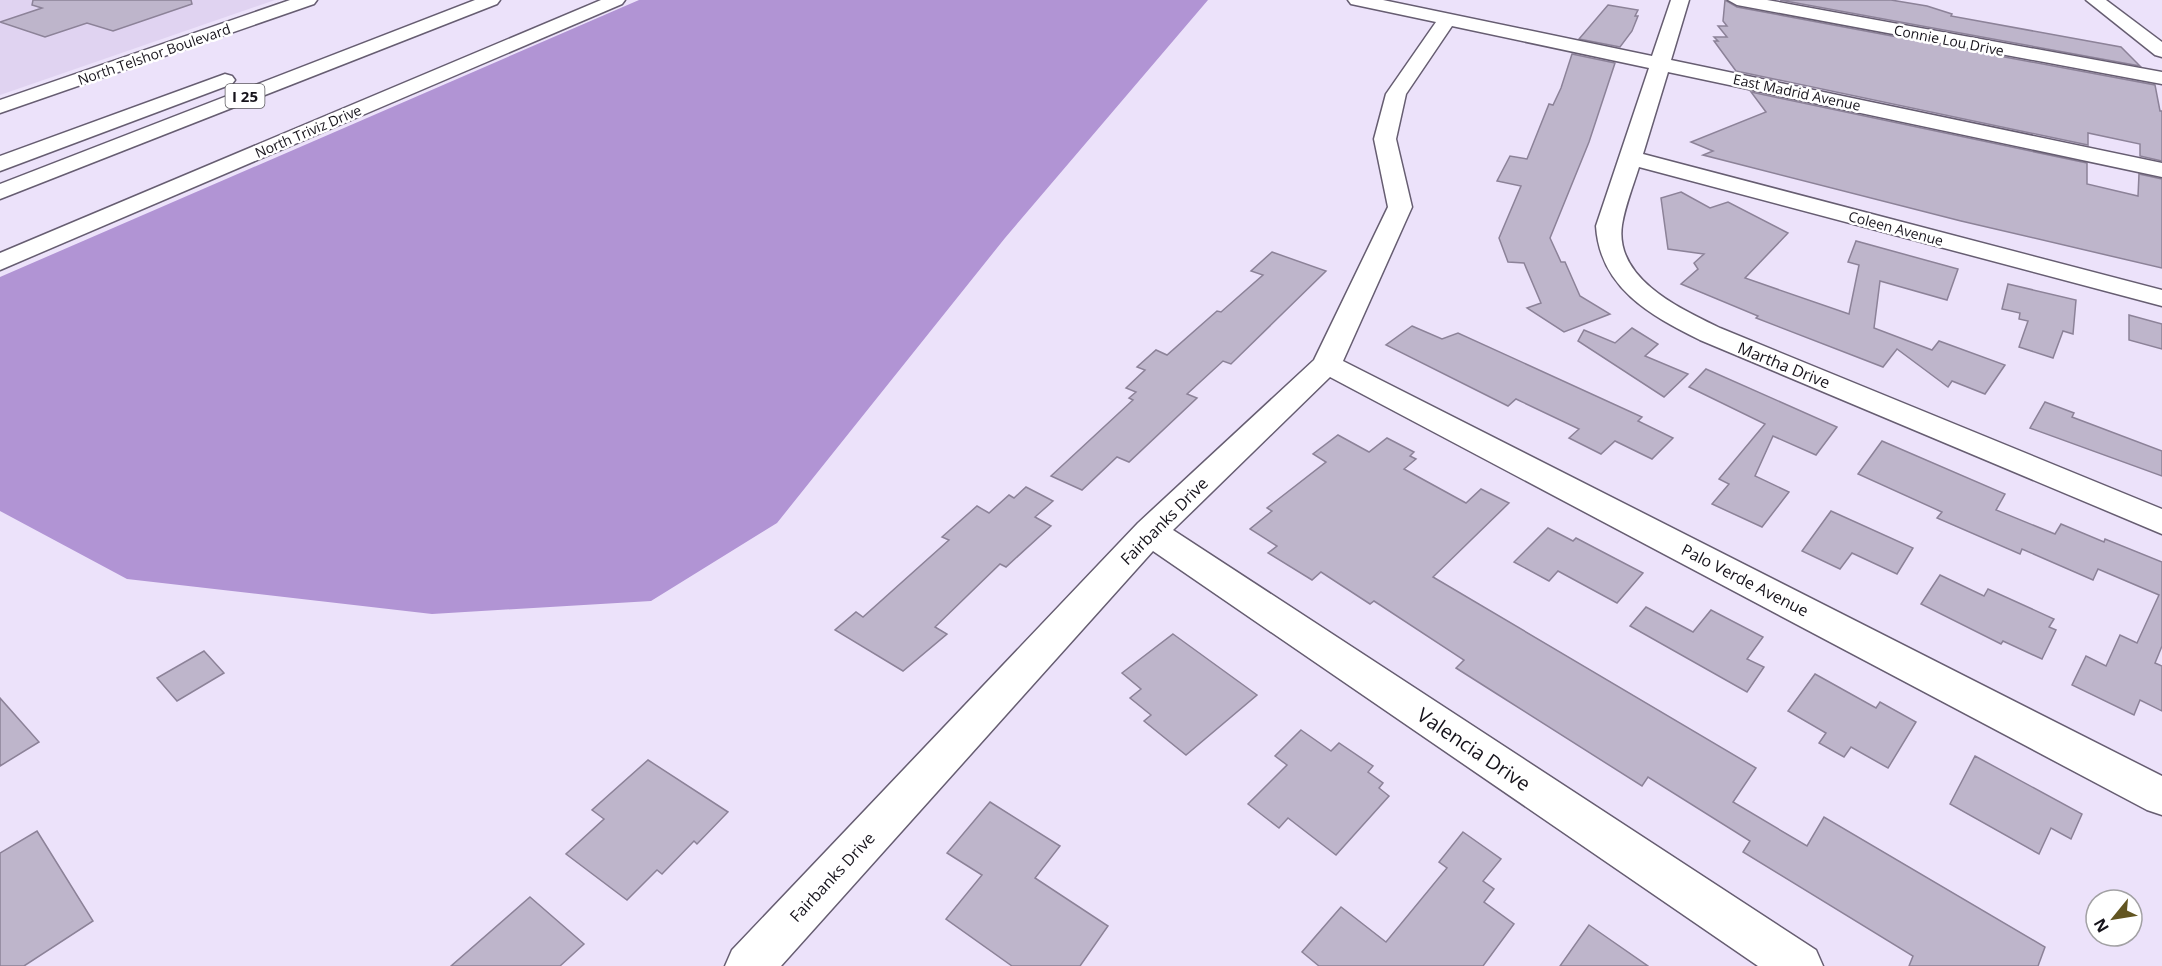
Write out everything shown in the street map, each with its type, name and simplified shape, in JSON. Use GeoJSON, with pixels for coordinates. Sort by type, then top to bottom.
{"type":"FeatureCollection","features":[{"type":"Feature","properties":{"kind":"main road","name":"North Telshor Boulevard"},"geometry":{"type":"LineString","coordinates":[[0,107],[308,0]]}},
{"type":"Feature","properties":{"kind":"main road"},"geometry":{"type":"LineString","coordinates":[[414,8],[437,0]]}},
{"type":"Feature","properties":{"kind":"main road","name":"I 25"},"geometry":{"type":"LineString","coordinates":[[0,192],[491,0]]}},
{"type":"Feature","properties":{"kind":"main road","name":"North Triviz Drive"},"geometry":{"type":"LineString","coordinates":[[0,262],[616,0]]}},
{"type":"Feature","properties":{"kind":"main road","name":"East Madrid Avenue"},"geometry":{"type":"LineString","coordinates":[[1357,0],[2162,170]]}},
{"type":"Feature","properties":{"kind":"main road","name":"East Madrid Avenue"},"geometry":{"type":"LineString","coordinates":[[1391,0],[1440,16]]}},
{"type":"Feature","properties":{"kind":"main road","name":"Martha Drive"},"geometry":{"type":"LineString","coordinates":[[1680,0],[1610,226],[1610,247],[1621,270],[1656,304],[1691,325],[1729,343],[2162,522]]}},
{"type":"Feature","properties":{"kind":"main road","name":"Connie Lou Drive"},"geometry":{"type":"LineString","coordinates":[[1737,0],[2162,78]]}},
{"type":"Feature","properties":{"kind":"main road"},"geometry":{"type":"LineString","coordinates":[[2096,0],[2162,51]]}},
{"type":"Feature","properties":{"kind":"main road","name":"Fairbanks Drive"},"geometry":{"type":"LineString","coordinates":[[760,963],[1150,532],[1327,364],[1400,207],[1385,139],[1396,94],[1440,16]]}},
{"type":"Feature","properties":{"kind":"main road"},"geometry":{"type":"LineString","coordinates":[[2130,24],[2162,26]]}},
{"type":"Feature","properties":{"kind":"main road","name":"I 25"},"geometry":{"type":"LineString","coordinates":[[0,164],[246,72]]}},
{"type":"Feature","properties":{"kind":"main road","name":"Coleen Avenue"},"geometry":{"type":"LineString","coordinates":[[1630,158],[2162,298]]}},
{"type":"Feature","properties":{"kind":"main road","name":"Palo Verde Avenue"},"geometry":{"type":"LineString","coordinates":[[1327,364],[2162,797]]}},
{"type":"Feature","properties":{"kind":"main road","name":"Valencia Drive"},"geometry":{"type":"LineString","coordinates":[[1150,532],[1799,966]]}},
{"type":"Feature","properties":{"kind":"shaded area"},"geometry":{"type":"Polygon","coordinates":[[[0,0],[275,0],[0,95],[0,0]]]}},
{"type":"Feature","properties":{"kind":"shaded area"},"geometry":{"type":"Polygon","coordinates":[[[639,0],[1208,0],[1005,238],[777,523],[651,601],[432,614],[127,579],[0,511],[0,277],[639,0]]]}},
{"type":"Feature","properties":{"kind":"building"},"geometry":{"type":"Polygon","coordinates":[[[33,0],[191,0],[192,4],[113,31],[87,23],[45,37],[0,22],[42,8],[32,5],[33,0]]]}},
{"type":"Feature","properties":{"kind":"building"},"geometry":{"type":"Polygon","coordinates":[[[1725,0],[1737,7],[2155,85],[2160,111],[2162,111],[2162,161],[2140,156],[2140,144],[2088,133],[2088,145],[1736,71],[1714,41],[1718,41],[1714,37],[1727,37],[1718,26],[1727,26],[1723,21],[1725,0]]]}},
{"type":"Feature","properties":{"kind":"building"},"geometry":{"type":"Polygon","coordinates":[[[1780,0],[1891,0],[1927,6],[1952,14],[1951,16],[2121,47],[2140,66],[1780,0]]]}},
{"type":"Feature","properties":{"kind":"building"},"geometry":{"type":"Polygon","coordinates":[[[1608,5],[1638,10],[1632,31],[1620,47],[1579,39],[1608,5]]]}},
{"type":"Feature","properties":{"kind":"building"},"geometry":{"type":"Polygon","coordinates":[[[1572,54],[1615,63],[1589,142],[1550,238],[1561,262],[1565,262],[1580,296],[1610,314],[1564,332],[1527,308],[1541,303],[1524,263],[1508,262],[1499,238],[1521,186],[1497,181],[1510,156],[1527,159],[1549,104],[1553,105],[1561,88],[1572,54]]]}},
{"type":"Feature","properties":{"kind":"building"},"geometry":{"type":"Polygon","coordinates":[[[1751,92],[2087,163],[2087,184],[2138,196],[2139,174],[2162,179],[2162,268],[1961,221],[1703,155],[1713,151],[1691,142],[1766,112],[1751,92]]]}},
{"type":"Feature","properties":{"kind":"building"},"geometry":{"type":"Polygon","coordinates":[[[1681,192],[1710,208],[1728,202],[1788,233],[1745,278],[1849,314],[1859,265],[1848,262],[1856,241],[1958,269],[1947,300],[1880,281],[1874,328],[1932,350],[1939,341],[2005,365],[1985,394],[1952,381],[1948,387],[1897,349],[1883,367],[1756,318],[1758,316],[1681,284],[1698,269],[1694,263],[1704,254],[1668,249],[1661,198],[1681,192]]]}},
{"type":"Feature","properties":{"kind":"building"},"geometry":{"type":"Polygon","coordinates":[[[1272,252],[1326,271],[1231,364],[1223,361],[1187,394],[1197,398],[1129,462],[1117,457],[1082,490],[1051,476],[1133,400],[1129,398],[1136,392],[1126,388],[1145,370],[1137,367],[1156,350],[1167,355],[1217,311],[1221,312],[1263,275],[1251,271],[1272,252]]]}},
{"type":"Feature","properties":{"kind":"building"},"geometry":{"type":"Polygon","coordinates":[[[2008,284],[2076,300],[2073,334],[2063,331],[2053,358],[2019,347],[2028,321],[2019,319],[2020,313],[2002,309],[2008,284]]]}},
{"type":"Feature","properties":{"kind":"building"},"geometry":{"type":"Polygon","coordinates":[[[2129,315],[2162,324],[2162,349],[2129,340],[2129,315]]]}},
{"type":"Feature","properties":{"kind":"building"},"geometry":{"type":"Polygon","coordinates":[[[1412,326],[1442,339],[1458,333],[1642,417],[1638,421],[1673,438],[1652,459],[1615,441],[1601,454],[1569,438],[1579,429],[1516,399],[1508,406],[1386,345],[1412,326]]]}},
{"type":"Feature","properties":{"kind":"building"},"geometry":{"type":"Polygon","coordinates":[[[1632,328],[1658,344],[1645,356],[1688,374],[1664,397],[1578,341],[1584,330],[1615,343],[1632,328]]]}},
{"type":"Feature","properties":{"kind":"building"},"geometry":{"type":"Polygon","coordinates":[[[1706,369],[1837,427],[1816,455],[1773,436],[1755,476],[1789,492],[1762,527],[1712,504],[1729,484],[1719,479],[1765,424],[1689,387],[1706,369]]]}},
{"type":"Feature","properties":{"kind":"building"},"geometry":{"type":"Polygon","coordinates":[[[2045,402],[2074,413],[2072,417],[2162,451],[2162,476],[2030,428],[2045,402]]]}},
{"type":"Feature","properties":{"kind":"building"},"geometry":{"type":"Polygon","coordinates":[[[1338,435],[1369,452],[1387,438],[1414,452],[1410,456],[1416,459],[1404,469],[1466,503],[1481,489],[1509,503],[1433,577],[1756,768],[1733,802],[1807,846],[1824,817],[2045,947],[2038,966],[1909,966],[1913,956],[1743,852],[1750,841],[1648,777],[1642,786],[1456,668],[1464,660],[1374,601],[1370,604],[1321,572],[1312,580],[1268,553],[1277,546],[1250,529],[1272,511],[1267,508],[1326,462],[1313,454],[1338,435]]]}},
{"type":"Feature","properties":{"kind":"building"},"geometry":{"type":"Polygon","coordinates":[[[1882,441],[2005,494],[1996,510],[2055,534],[2061,524],[2162,562],[2162,646],[2155,663],[2162,666],[2162,711],[2140,700],[2134,715],[2072,685],[2086,656],[2106,666],[2120,635],[2137,643],[2159,595],[2098,569],[2093,580],[2022,549],[2020,554],[1937,518],[1942,512],[1858,474],[1882,441]]]}},
{"type":"Feature","properties":{"kind":"building"},"geometry":{"type":"Polygon","coordinates":[[[1026,487],[1053,501],[1035,517],[1051,526],[1006,567],[1000,564],[935,627],[947,634],[903,671],[835,630],[856,612],[863,617],[949,540],[942,537],[977,506],[989,513],[1009,495],[1014,498],[1026,487]]]}},
{"type":"Feature","properties":{"kind":"building"},"geometry":{"type":"Polygon","coordinates":[[[1831,511],[1913,548],[1897,574],[1852,553],[1840,569],[1802,551],[1831,511]]]}},
{"type":"Feature","properties":{"kind":"building"},"geometry":{"type":"Polygon","coordinates":[[[1548,528],[1573,541],[1576,538],[1643,573],[1617,603],[1558,571],[1549,581],[1514,562],[1548,528]]]}},
{"type":"Feature","properties":{"kind":"building"},"geometry":{"type":"Polygon","coordinates":[[[1940,575],[1984,596],[1988,589],[2054,619],[2049,627],[2056,630],[2042,659],[2003,641],[2001,644],[1921,604],[1940,575]]]}},
{"type":"Feature","properties":{"kind":"building"},"geometry":{"type":"Polygon","coordinates":[[[1646,607],[1693,632],[1711,610],[1763,637],[1747,659],[1764,667],[1747,692],[1630,626],[1646,607]]]}},
{"type":"Feature","properties":{"kind":"building"},"geometry":{"type":"Polygon","coordinates":[[[1173,634],[1257,695],[1186,755],[1144,721],[1151,715],[1130,698],[1141,689],[1122,673],[1173,634]]]}},
{"type":"Feature","properties":{"kind":"building"},"geometry":{"type":"Polygon","coordinates":[[[204,651],[224,673],[177,701],[157,678],[204,651]]]}},
{"type":"Feature","properties":{"kind":"building"},"geometry":{"type":"Polygon","coordinates":[[[1815,674],[1876,708],[1880,702],[1916,722],[1888,768],[1851,747],[1844,757],[1819,743],[1826,733],[1788,711],[1815,674]]]}},
{"type":"Feature","properties":{"kind":"building"},"geometry":{"type":"Polygon","coordinates":[[[0,698],[39,742],[0,766],[0,698]]]}},
{"type":"Feature","properties":{"kind":"building"},"geometry":{"type":"Polygon","coordinates":[[[1301,730],[1331,751],[1339,743],[1373,766],[1368,772],[1383,783],[1379,788],[1389,796],[1336,855],[1288,818],[1279,828],[1248,804],[1287,765],[1275,756],[1301,730]]]}},
{"type":"Feature","properties":{"kind":"building"},"geometry":{"type":"Polygon","coordinates":[[[1975,756],[2082,814],[2071,839],[2051,828],[2039,854],[1950,804],[1975,756]]]}},
{"type":"Feature","properties":{"kind":"building"},"geometry":{"type":"Polygon","coordinates":[[[648,760],[728,812],[697,844],[694,841],[662,874],[657,870],[627,900],[566,854],[604,819],[592,810],[648,760]]]}},
{"type":"Feature","properties":{"kind":"building"},"geometry":{"type":"Polygon","coordinates":[[[990,802],[1060,846],[1035,878],[1108,926],[1080,966],[1012,966],[946,919],[982,875],[947,853],[990,802]]]}},
{"type":"Feature","properties":{"kind":"building"},"geometry":{"type":"Polygon","coordinates":[[[37,831],[93,921],[24,966],[0,966],[0,853],[37,831]]]}},
{"type":"Feature","properties":{"kind":"building"},"geometry":{"type":"Polygon","coordinates":[[[1463,832],[1501,859],[1483,881],[1494,889],[1484,902],[1514,924],[1483,966],[1319,966],[1302,952],[1341,907],[1386,942],[1447,868],[1439,862],[1463,832]]]}},
{"type":"Feature","properties":{"kind":"building"},"geometry":{"type":"Polygon","coordinates":[[[530,897],[584,944],[560,966],[451,966],[530,897]]]}},
{"type":"Feature","properties":{"kind":"building"},"geometry":{"type":"Polygon","coordinates":[[[1589,925],[1648,966],[1560,966],[1589,925]]]}}]}
